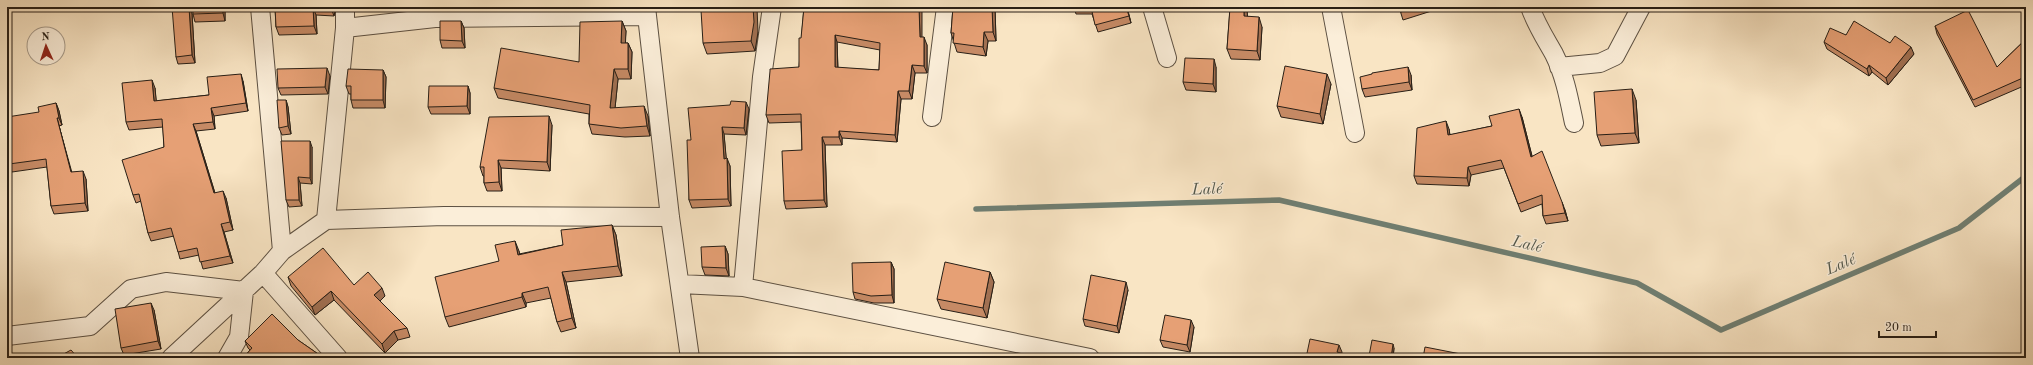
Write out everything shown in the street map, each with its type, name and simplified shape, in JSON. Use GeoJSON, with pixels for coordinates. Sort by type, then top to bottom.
{"type":"FeatureCollection","features":[{"type":"Feature","properties":{"kind":"street"},"geometry":{"type":"LineString","coordinates":[[260,7],[282,250]]}},
{"type":"Feature","properties":{"kind":"street"},"geometry":{"type":"LineString","coordinates":[[326,220],[345,28],[345,7]]}},
{"type":"Feature","properties":{"kind":"street"},"geometry":{"type":"LineString","coordinates":[[743,287],[762,77],[772,7]]}},
{"type":"Feature","properties":{"kind":"street"},"geometry":{"type":"LineString","coordinates":[[932,117],[946,7]]}},
{"type":"Feature","properties":{"kind":"street"},"geometry":{"type":"LineString","coordinates":[[1152,7],[1167,58]]}},
{"type":"Feature","properties":{"kind":"street"},"geometry":{"type":"LineString","coordinates":[[1331,7],[1355,133]]}},
{"type":"Feature","properties":{"kind":"street"},"geometry":{"type":"LineString","coordinates":[[1530,7],[1536,25],[1559,66],[1567,85],[1574,123]]}},
{"type":"Feature","properties":{"kind":"street"},"geometry":{"type":"LineString","coordinates":[[1559,66],[1600,62],[1615,56],[1641,7]]}},
{"type":"Feature","properties":{"kind":"street"},"geometry":{"type":"LineString","coordinates":[[345,28],[436,18],[647,12],[670,217],[690,358]]}},
{"type":"Feature","properties":{"kind":"street"},"geometry":{"type":"LineString","coordinates":[[171,358],[263,273],[282,250],[326,220],[444,216],[670,217]]}},
{"type":"Feature","properties":{"kind":"street"},"geometry":{"type":"LineString","coordinates":[[263,273],[338,358]]}},
{"type":"Feature","properties":{"kind":"street"},"geometry":{"type":"LineString","coordinates":[[7,336],[90,326],[131,289],[166,282],[244,291]]}},
{"type":"Feature","properties":{"kind":"street"},"geometry":{"type":"LineString","coordinates":[[680,284],[743,287],[1090,358]]}},
{"type":"Feature","properties":{"kind":"street"},"geometry":{"type":"LineString","coordinates":[[227,358],[238,337],[244,291]]}},
{"type":"Feature","properties":{"kind":"building"},"geometry":{"type":"Polygon","coordinates":[[[172,7],[189,7],[192,55],[176,57],[172,7]]]}},
{"type":"Feature","properties":{"kind":"building"},"geometry":{"type":"Polygon","coordinates":[[[193,7],[222,7],[223,13],[193,14],[193,7]]]}},
{"type":"Feature","properties":{"kind":"building"},"geometry":{"type":"Polygon","coordinates":[[[275,7],[313,7],[314,26],[276,27],[275,7]]]}},
{"type":"Feature","properties":{"kind":"building"},"geometry":{"type":"Polygon","coordinates":[[[710,7],[753,7],[754,22],[751,41],[703,43],[701,10],[710,10],[710,7]]]}},
{"type":"Feature","properties":{"kind":"building"},"geometry":{"type":"Polygon","coordinates":[[[804,7],[919,7],[920,37],[924,37],[924,66],[912,65],[909,91],[898,91],[895,135],[839,131],[839,137],[822,137],[824,200],[784,201],[782,151],[802,150],[801,114],[766,115],[770,69],[799,67],[799,38],[801,38],[804,7]],[[835,35],[835,67],[879,70],[880,43],[835,35]]]}},
{"type":"Feature","properties":{"kind":"building"},"geometry":{"type":"Polygon","coordinates":[[[953,7],[992,7],[993,32],[984,32],[983,47],[953,43],[954,33],[951,33],[953,7]]]}},
{"type":"Feature","properties":{"kind":"building"},"geometry":{"type":"Polygon","coordinates":[[[1091,7],[1126,7],[1129,16],[1095,25],[1091,7]]]}},
{"type":"Feature","properties":{"kind":"building"},"geometry":{"type":"Polygon","coordinates":[[[1230,7],[1244,7],[1244,16],[1259,17],[1257,51],[1227,49],[1230,7]]]}},
{"type":"Feature","properties":{"kind":"building"},"geometry":{"type":"Polygon","coordinates":[[[1399,7],[1417,7],[1401,12],[1399,7]]]}},
{"type":"Feature","properties":{"kind":"building"},"geometry":{"type":"Polygon","coordinates":[[[1968,10],[1997,67],[2026,39],[2026,78],[2025,77],[1973,100],[1935,26],[1968,10]]]}},
{"type":"Feature","properties":{"kind":"building"},"geometry":{"type":"Polygon","coordinates":[[[440,21],[461,21],[462,41],[440,40],[440,21]]]}},
{"type":"Feature","properties":{"kind":"building"},"geometry":{"type":"Polygon","coordinates":[[[622,21],[621,43],[628,43],[628,69],[614,69],[610,108],[644,106],[647,126],[621,128],[589,124],[590,105],[494,88],[501,48],[579,62],[580,22],[622,21]]]}},
{"type":"Feature","properties":{"kind":"building"},"geometry":{"type":"Polygon","coordinates":[[[1854,21],[1890,43],[1895,36],[1911,47],[1886,78],[1869,65],[1867,69],[1824,42],[1830,28],[1846,35],[1854,21]]]}},
{"type":"Feature","properties":{"kind":"building"},"geometry":{"type":"Polygon","coordinates":[[[1185,58],[1214,59],[1213,84],[1183,82],[1185,58]]]}},
{"type":"Feature","properties":{"kind":"building"},"geometry":{"type":"Polygon","coordinates":[[[1285,66],[1327,74],[1320,114],[1277,106],[1285,66]]]}},
{"type":"Feature","properties":{"kind":"building"},"geometry":{"type":"Polygon","coordinates":[[[1408,67],[1409,82],[1362,89],[1360,77],[1372,73],[1408,67]]]}},
{"type":"Feature","properties":{"kind":"building"},"geometry":{"type":"Polygon","coordinates":[[[327,68],[325,87],[278,88],[277,69],[327,68]]]}},
{"type":"Feature","properties":{"kind":"building"},"geometry":{"type":"Polygon","coordinates":[[[348,69],[383,70],[383,100],[351,100],[351,86],[346,86],[348,69]]]}},
{"type":"Feature","properties":{"kind":"building"},"geometry":{"type":"Polygon","coordinates":[[[241,74],[246,103],[211,108],[213,122],[193,124],[214,193],[223,191],[230,222],[221,224],[230,256],[200,262],[197,248],[178,252],[171,228],[148,233],[139,194],[133,195],[122,160],[164,147],[162,119],[126,122],[122,83],[152,80],[154,101],[209,95],[207,77],[241,74]]]}},
{"type":"Feature","properties":{"kind":"building"},"geometry":{"type":"Polygon","coordinates":[[[429,86],[468,86],[467,106],[428,107],[429,86]]]}},
{"type":"Feature","properties":{"kind":"building"},"geometry":{"type":"Polygon","coordinates":[[[1632,89],[1635,133],[1597,135],[1594,92],[1632,89]]]}},
{"type":"Feature","properties":{"kind":"building"},"geometry":{"type":"Polygon","coordinates":[[[277,100],[286,100],[288,126],[279,128],[277,100]]]}},
{"type":"Feature","properties":{"kind":"building"},"geometry":{"type":"Polygon","coordinates":[[[731,101],[746,102],[744,128],[722,127],[724,159],[727,158],[728,199],[689,200],[687,140],[691,140],[688,108],[730,105],[731,101]]]}},
{"type":"Feature","properties":{"kind":"building"},"geometry":{"type":"Polygon","coordinates":[[[56,103],[59,118],[57,118],[71,172],[83,171],[85,203],[51,206],[46,159],[9,164],[7,149],[7,117],[39,112],[38,107],[56,103]]]}},
{"type":"Feature","properties":{"kind":"building"},"geometry":{"type":"Polygon","coordinates":[[[1519,109],[1531,157],[1542,151],[1565,213],[1543,216],[1542,195],[1518,204],[1501,160],[1468,167],[1467,178],[1414,176],[1417,128],[1446,121],[1448,135],[1492,126],[1489,116],[1519,109]]]}},
{"type":"Feature","properties":{"kind":"building"},"geometry":{"type":"Polygon","coordinates":[[[549,116],[547,162],[498,160],[499,182],[484,183],[484,167],[480,167],[489,117],[549,116]]]}},
{"type":"Feature","properties":{"kind":"building"},"geometry":{"type":"Polygon","coordinates":[[[281,141],[310,141],[310,178],[298,177],[299,200],[286,200],[281,141]]]}},
{"type":"Feature","properties":{"kind":"building"},"geometry":{"type":"Polygon","coordinates":[[[612,225],[618,266],[562,272],[572,318],[557,322],[548,287],[522,293],[522,297],[445,317],[435,277],[499,261],[495,245],[515,241],[518,255],[563,245],[561,230],[612,225]]]}},
{"type":"Feature","properties":{"kind":"building"},"geometry":{"type":"Polygon","coordinates":[[[725,246],[726,268],[702,267],[701,247],[725,246]]]}},
{"type":"Feature","properties":{"kind":"building"},"geometry":{"type":"Polygon","coordinates":[[[323,248],[354,285],[368,272],[382,288],[374,295],[407,328],[394,331],[382,344],[331,291],[312,307],[288,277],[323,248]]]}},
{"type":"Feature","properties":{"kind":"building"},"geometry":{"type":"Polygon","coordinates":[[[891,262],[892,295],[871,296],[853,292],[852,263],[891,262]]]}},
{"type":"Feature","properties":{"kind":"building"},"geometry":{"type":"Polygon","coordinates":[[[945,262],[990,272],[983,308],[937,299],[945,262]]]}},
{"type":"Feature","properties":{"kind":"building"},"geometry":{"type":"Polygon","coordinates":[[[1091,275],[1126,282],[1117,326],[1083,319],[1091,275]]]}},
{"type":"Feature","properties":{"kind":"building"},"geometry":{"type":"Polygon","coordinates":[[[151,303],[158,341],[121,348],[115,309],[151,303]]]}},
{"type":"Feature","properties":{"kind":"building"},"geometry":{"type":"Polygon","coordinates":[[[272,314],[298,340],[321,356],[319,358],[243,358],[252,348],[245,341],[272,314]]]}},
{"type":"Feature","properties":{"kind":"building"},"geometry":{"type":"Polygon","coordinates":[[[1165,315],[1191,320],[1187,345],[1160,340],[1165,315]]]}},
{"type":"Feature","properties":{"kind":"building"},"geometry":{"type":"Polygon","coordinates":[[[1310,339],[1339,345],[1337,352],[1361,358],[1306,358],[1310,339]]]}},
{"type":"Feature","properties":{"kind":"building"},"geometry":{"type":"Polygon","coordinates":[[[1372,340],[1393,344],[1391,358],[1369,356],[1372,340]]]}},
{"type":"Feature","properties":{"kind":"building"},"geometry":{"type":"Polygon","coordinates":[[[1425,347],[1476,357],[1476,358],[1423,358],[1425,347]]]}},
{"type":"Feature","properties":{"kind":"building"},"geometry":{"type":"Polygon","coordinates":[[[71,350],[78,358],[58,358],[58,357],[71,350]]]}},
{"type":"Feature","properties":{"kind":"waterway","name":"Lalé"},"geometry":{"type":"LineString","coordinates":[[976,209],[1279,200],[1637,283],[1721,330],[1959,228],[2026,176]]}}]}
